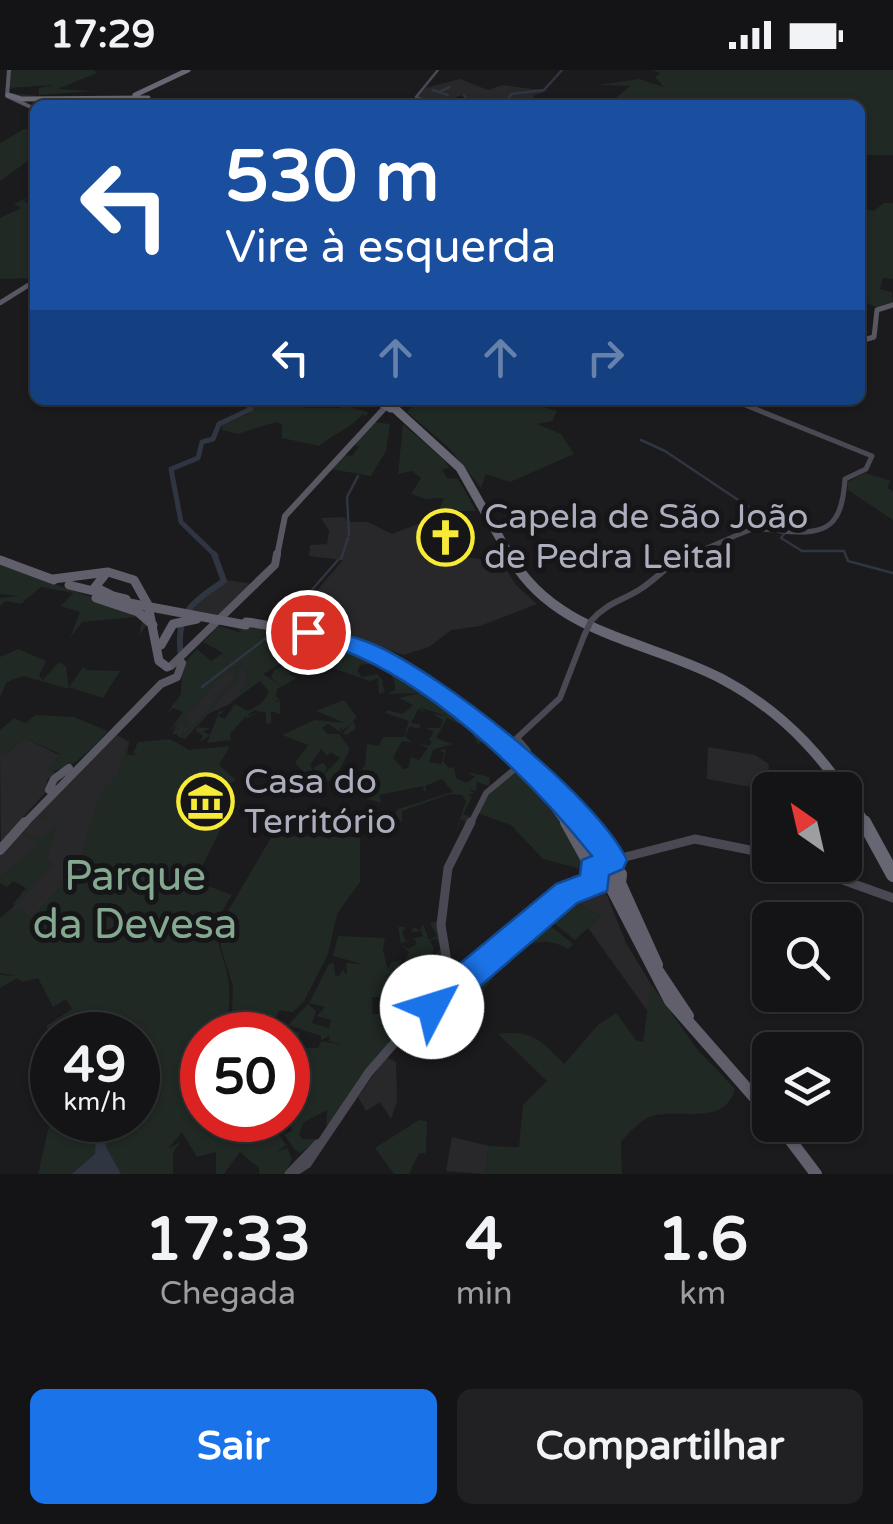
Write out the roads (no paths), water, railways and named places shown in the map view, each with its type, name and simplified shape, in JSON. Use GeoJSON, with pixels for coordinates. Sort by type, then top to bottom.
{"type":"FeatureCollection","features":[{"type":"Feature","properties":{"kind":"highway"},"geometry":{"type":"LineString","coordinates":[[130,100],[189,70]]}},
{"type":"Feature","properties":{"kind":"highway"},"geometry":{"type":"LineString","coordinates":[[134,97],[189,70]]}},
{"type":"Feature","properties":{"kind":"highway"},"geometry":{"type":"LineString","coordinates":[[99,97],[152,86]]}},
{"type":"Feature","properties":{"kind":"highway"},"geometry":{"type":"LineString","coordinates":[[99,97],[147,98],[134,97]]}},
{"type":"Feature","properties":{"kind":"highway"},"geometry":{"type":"LineString","coordinates":[[99,97],[120,100]]}},
{"type":"Feature","properties":{"kind":"highway"},"geometry":{"type":"LineString","coordinates":[[11,98],[148,98],[141,100]]}},
{"type":"Feature","properties":{"kind":"highway"},"geometry":{"type":"LineString","coordinates":[[26,106],[30,101]]}},
{"type":"Feature","properties":{"kind":"highway"},"geometry":{"type":"LineString","coordinates":[[388,405],[450,460],[473,491],[506,560],[536,596],[590,631],[717,679],[764,706],[806,743],[828,772]]}},
{"type":"Feature","properties":{"kind":"highway"},"geometry":{"type":"LineString","coordinates":[[388,405],[454,459],[476,490],[510,559],[548,602],[608,636],[720,677],[767,705],[810,741],[853,797],[893,875]]}},
{"type":"Feature","properties":{"kind":"highway"},"geometry":{"type":"LineString","coordinates":[[0,562],[113,596]]}},
{"type":"Feature","properties":{"kind":"highway"},"geometry":{"type":"LineString","coordinates":[[0,562],[79,592],[146,611]]}},
{"type":"Feature","properties":{"kind":"highway"},"geometry":{"type":"LineString","coordinates":[[52,579],[72,582],[118,573],[136,586],[146,611]]}},
{"type":"Feature","properties":{"kind":"highway"},"geometry":{"type":"LineString","coordinates":[[167,672],[158,657],[158,633],[146,611],[137,590],[119,576],[98,578],[96,589],[125,601],[207,619],[246,624]]}},
{"type":"Feature","properties":{"kind":"highway"},"geometry":{"type":"LineString","coordinates":[[79,592],[323,639],[394,668],[433,694],[541,785],[573,823],[606,872],[667,986],[752,1089]]}},
{"type":"Feature","properties":{"kind":"highway"},"geometry":{"type":"LineString","coordinates":[[158,633],[183,620],[207,619]]}},
{"type":"Feature","properties":{"kind":"highway"},"geometry":{"type":"LineString","coordinates":[[158,633],[154,658],[167,672]]}},
{"type":"Feature","properties":{"kind":"highway"},"geometry":{"type":"LineString","coordinates":[[862,827],[893,886]]}},
{"type":"Feature","properties":{"kind":"highway"},"geometry":{"type":"LineString","coordinates":[[606,872],[652,975],[694,1032],[752,1092]]}},
{"type":"Feature","properties":{"kind":"highway"},"geometry":{"type":"LineString","coordinates":[[795,1142],[820,1174]]}},
{"type":"Feature","properties":{"kind":"main road"},"geometry":{"type":"LineString","coordinates":[[9,70],[11,98],[30,107]]}},
{"type":"Feature","properties":{"kind":"main road"},"geometry":{"type":"LineString","coordinates":[[421,100],[416,98],[438,70]]}},
{"type":"Feature","properties":{"kind":"main road"},"geometry":{"type":"LineString","coordinates":[[0,303],[30,284]]}},
{"type":"Feature","properties":{"kind":"main road"},"geometry":{"type":"LineString","coordinates":[[865,340],[874,338],[878,310],[893,305]]}},
{"type":"Feature","properties":{"kind":"main road"},"geometry":{"type":"LineString","coordinates":[[0,848],[59,781],[275,565],[283,519],[384,405]]}},
{"type":"Feature","properties":{"kind":"main road"},"geometry":{"type":"LineString","coordinates":[[439,997],[448,968],[442,918],[447,872],[489,788],[520,765],[528,751],[517,739],[556,703],[584,636],[603,607],[642,589],[672,560],[719,546],[759,526],[800,533],[834,522],[843,512],[845,480],[864,470],[868,454],[746,405]]}},
{"type":"Feature","properties":{"kind":"main road"},"geometry":{"type":"LineString","coordinates":[[293,1171],[322,1140],[394,1042],[439,997],[574,888],[683,841],[705,839],[752,850]]}},
{"type":"Feature","properties":{"kind":"main road"},"geometry":{"type":"LineString","coordinates":[[848,882],[893,898]]}},
{"type":"Feature","properties":{"kind":"water"},"geometry":{"type":"Polygon","coordinates":[[[96,1142],[106,1142],[121,1174],[72,1174],[95,1154],[96,1142]]]}},
{"type":"Feature","properties":{"kind":"waterway"},"geometry":{"type":"LineString","coordinates":[[511,94],[544,90],[562,70]]}},
{"type":"Feature","properties":{"kind":"waterway"},"geometry":{"type":"LineString","coordinates":[[441,91],[450,87]]}},
{"type":"Feature","properties":{"kind":"waterway"},"geometry":{"type":"LineString","coordinates":[[433,90],[448,95]]}},
{"type":"Feature","properties":{"kind":"waterway"},"geometry":{"type":"LineString","coordinates":[[464,95],[468,100]]}},
{"type":"Feature","properties":{"kind":"waterway"},"geometry":{"type":"LineString","coordinates":[[507,100],[511,95]]}},
{"type":"Feature","properties":{"kind":"waterway"},"geometry":{"type":"LineString","coordinates":[[214,554],[181,522],[171,469],[198,458],[202,442],[213,439],[219,424],[251,409],[248,405]]}},
{"type":"Feature","properties":{"kind":"waterway"},"geometry":{"type":"LineString","coordinates":[[641,440],[665,451],[783,530]]}},
{"type":"Feature","properties":{"kind":"waterway"},"geometry":{"type":"LineString","coordinates":[[349,535],[347,497],[358,476]]}},
{"type":"Feature","properties":{"kind":"waterway"},"geometry":{"type":"LineString","coordinates":[[784,534],[781,538],[802,551],[844,551],[848,561],[893,573]]}},
{"type":"Feature","properties":{"kind":"waterway"},"geometry":{"type":"LineString","coordinates":[[341,559],[348,538]]}},
{"type":"Feature","properties":{"kind":"waterway"},"geometry":{"type":"LineString","coordinates":[[181,658],[181,631],[187,612],[224,581],[214,554]]}},
{"type":"Feature","properties":{"kind":"waterway"},"geometry":{"type":"LineString","coordinates":[[281,625],[338,560]]}},
{"type":"Feature","properties":{"kind":"waterway"},"geometry":{"type":"LineString","coordinates":[[202,687],[274,632]]}},
{"type":"Feature","properties":{"kind":"place","name":"Capela de São João de Pedra Leital"},"geometry":{"type":"Point","coordinates":[445,537]}},
{"type":"Feature","properties":{"kind":"place","name":"Casa do Território"},"geometry":{"type":"Point","coordinates":[205,802]}},
{"type":"Feature","properties":{"kind":"park label","name":"Parque da Devesa"},"geometry":{"type":"Point","coordinates":[135,900]}}]}
